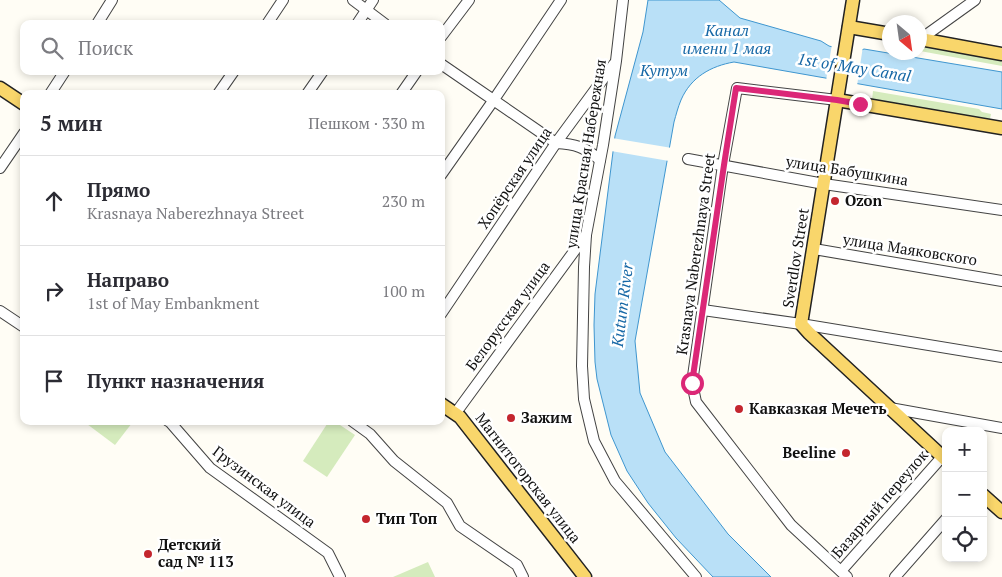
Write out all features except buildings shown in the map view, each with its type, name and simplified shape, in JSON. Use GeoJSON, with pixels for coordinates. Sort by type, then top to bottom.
{"type":"FeatureCollection","features":[{"type":"Feature","properties":{"kind":"main road","name":"Sverdlov Street"},"geometry":{"type":"LineString","coordinates":[[853,0],[802,324],[809,333],[942,456]]}},
{"type":"Feature","properties":{"kind":"main road"},"geometry":{"type":"LineString","coordinates":[[848,32],[882,34]]}},
{"type":"Feature","properties":{"kind":"main road"},"geometry":{"type":"LineString","coordinates":[[927,40],[1002,54]]}},
{"type":"Feature","properties":{"kind":"main road"},"geometry":{"type":"LineString","coordinates":[[0,88],[20,101]]}},
{"type":"Feature","properties":{"kind":"main road"},"geometry":{"type":"LineString","coordinates":[[838,94],[1002,128]]}},
{"type":"Feature","properties":{"kind":"main road","name":"Магнитогорская улица"},"geometry":{"type":"LineString","coordinates":[[445,407],[460,417],[585,577]]}},
{"type":"Feature","properties":{"kind":"main road"},"geometry":{"type":"LineString","coordinates":[[987,499],[1002,512]]}},
{"type":"Feature","properties":{"kind":"street"},"geometry":{"type":"LineString","coordinates":[[99,20],[112,0]]}},
{"type":"Feature","properties":{"kind":"street"},"geometry":{"type":"LineString","coordinates":[[270,20],[283,0]]}},
{"type":"Feature","properties":{"kind":"street"},"geometry":{"type":"LineString","coordinates":[[353,0],[380,20]]}},
{"type":"Feature","properties":{"kind":"street"},"geometry":{"type":"LineString","coordinates":[[360,20],[373,0]]}},
{"type":"Feature","properties":{"kind":"street"},"geometry":{"type":"LineString","coordinates":[[445,32],[469,0]]}},
{"type":"Feature","properties":{"kind":"street"},"geometry":{"type":"LineString","coordinates":[[445,169],[494,101],[561,0]]}},
{"type":"Feature","properties":{"kind":"street","name":"улица Красная Набережная"},"geometry":{"type":"LineString","coordinates":[[622,0],[616,61],[586,235],[582,366],[584,399],[594,442],[615,481],[696,577]]}},
{"type":"Feature","properties":{"kind":"street"},"geometry":{"type":"LineString","coordinates":[[927,35],[975,0]]}},
{"type":"Feature","properties":{"kind":"street","name":"Хопёрская улица"},"geometry":{"type":"LineString","coordinates":[[445,308],[556,143],[616,61]]}},
{"type":"Feature","properties":{"kind":"street"},"geometry":{"type":"LineString","coordinates":[[445,67],[556,143],[571,144],[589,151],[600,160]]}},
{"type":"Feature","properties":{"kind":"street"},"geometry":{"type":"LineString","coordinates":[[53,90],[62,75]]}},
{"type":"Feature","properties":{"kind":"street"},"geometry":{"type":"LineString","coordinates":[[221,90],[231,75]]}},
{"type":"Feature","properties":{"kind":"street"},"geometry":{"type":"LineString","coordinates":[[310,90],[320,75]]}},
{"type":"Feature","properties":{"kind":"street"},"geometry":{"type":"LineString","coordinates":[[404,90],[414,75]]}},
{"type":"Feature","properties":{"kind":"street","name":"Krasnaya Naberezhnaya Street"},"geometry":{"type":"LineString","coordinates":[[838,94],[736,88],[692,383],[696,402],[791,525],[844,574]]}},
{"type":"Feature","properties":{"kind":"street"},"geometry":{"type":"LineString","coordinates":[[0,168],[20,140]]}},
{"type":"Feature","properties":{"kind":"street","name":"улица Бабушкина"},"geometry":{"type":"LineString","coordinates":[[688,159],[824,184],[1002,210]]}},
{"type":"Feature","properties":{"kind":"street","name":"Белорусская улица"},"geometry":{"type":"LineString","coordinates":[[456,414],[586,235]]}},
{"type":"Feature","properties":{"kind":"street","name":"улица Маяковского"},"geometry":{"type":"LineString","coordinates":[[814,249],[1002,280]]}},
{"type":"Feature","properties":{"kind":"street"},"geometry":{"type":"LineString","coordinates":[[703,310],[802,324],[1002,357]]}},
{"type":"Feature","properties":{"kind":"street"},"geometry":{"type":"LineString","coordinates":[[0,311],[20,324]]}},
{"type":"Feature","properties":{"kind":"street"},"geometry":{"type":"LineString","coordinates":[[890,408],[1002,428]]}},
{"type":"Feature","properties":{"kind":"street","name":"Грузинская улица"},"geometry":{"type":"LineString","coordinates":[[173,425],[210,468],[328,553],[340,577]]}},
{"type":"Feature","properties":{"kind":"street"},"geometry":{"type":"LineString","coordinates":[[358,425],[370,434],[394,461],[447,503],[460,526],[517,564],[523,577]]}},
{"type":"Feature","properties":{"kind":"street","name":"Базарный переулок"},"geometry":{"type":"LineString","coordinates":[[844,574],[942,460]]}},
{"type":"Feature","properties":{"kind":"street"},"geometry":{"type":"LineString","coordinates":[[895,577],[942,524]]}},
{"type":"Feature","properties":{"kind":"green space"},"geometry":{"type":"Polygon","coordinates":[[[927,45],[1002,58],[1002,66],[927,52],[927,45]]]}},
{"type":"Feature","properties":{"kind":"green space"},"geometry":{"type":"Polygon","coordinates":[[[873,91],[979,109],[982,112],[991,114],[990,119],[872,100],[873,91]]]}},
{"type":"Feature","properties":{"kind":"green space"},"geometry":{"type":"Polygon","coordinates":[[[88,425],[130,425],[115,445],[88,425]]]}},
{"type":"Feature","properties":{"kind":"green space"},"geometry":{"type":"Polygon","coordinates":[[[326,425],[340,425],[355,435],[327,477],[303,461],[326,425]]]}},
{"type":"Feature","properties":{"kind":"green space"},"geometry":{"type":"Polygon","coordinates":[[[428,562],[435,577],[393,577],[428,562]]]}},
{"type":"Feature","properties":{"kind":"water","name":"Кутум"},"geometry":{"type":"Polygon","coordinates":[[[648,0],[719,0],[740,18],[821,41],[829,46],[855,53],[864,49],[882,52],[882,60],[927,60],[1002,72],[1002,109],[734,62],[717,66],[696,79],[681,100],[674,122],[635,341],[640,393],[665,452],[728,534],[771,577],[713,577],[676,538],[648,503],[627,471],[611,435],[597,379],[594,325],[595,294],[615,136],[643,32],[648,0]]]}},
{"type":"Feature","properties":{"kind":"pier"},"geometry":{"type":"Polygon","coordinates":[[[832,44],[855,51],[863,46],[857,86],[826,81],[832,44]]]}},
{"type":"Feature","properties":{"kind":"pier"},"geometry":{"type":"Polygon","coordinates":[[[612,138],[672,148],[669,161],[611,151],[612,138]]]}},
{"type":"Feature","properties":{"kind":"place","name":"Ozon"},"geometry":{"type":"Point","coordinates":[835,201]}},
{"type":"Feature","properties":{"kind":"place","name":"Кавказкая Мечеть"},"geometry":{"type":"Point","coordinates":[739,409]}},
{"type":"Feature","properties":{"kind":"place","name":"Зажим"},"geometry":{"type":"Point","coordinates":[511,418]}},
{"type":"Feature","properties":{"kind":"place","name":"Beeline"},"geometry":{"type":"Point","coordinates":[846,453]}},
{"type":"Feature","properties":{"kind":"place","name":"Тип Топ"},"geometry":{"type":"Point","coordinates":[366,519]}},
{"type":"Feature","properties":{"kind":"place","name":"Детский сад № 113"},"geometry":{"type":"Point","coordinates":[148,554]}},
{"type":"Feature","properties":{"kind":"route"},"geometry":{"type":"LineString","coordinates":[[692,383],[736,88],[860,104]]}},
{"type":"Feature","properties":{"kind":"water label","name":"Канал имени 1 мая"},"geometry":{"type":"Point","coordinates":[727,39]}},
{"type":"Feature","properties":{"kind":"water label","name":"1st of May Canal"},"geometry":{"type":"Point","coordinates":[854,67]}},
{"type":"Feature","properties":{"kind":"water label","name":"Kutum River"},"geometry":{"type":"Point","coordinates":[622,305]}}]}
